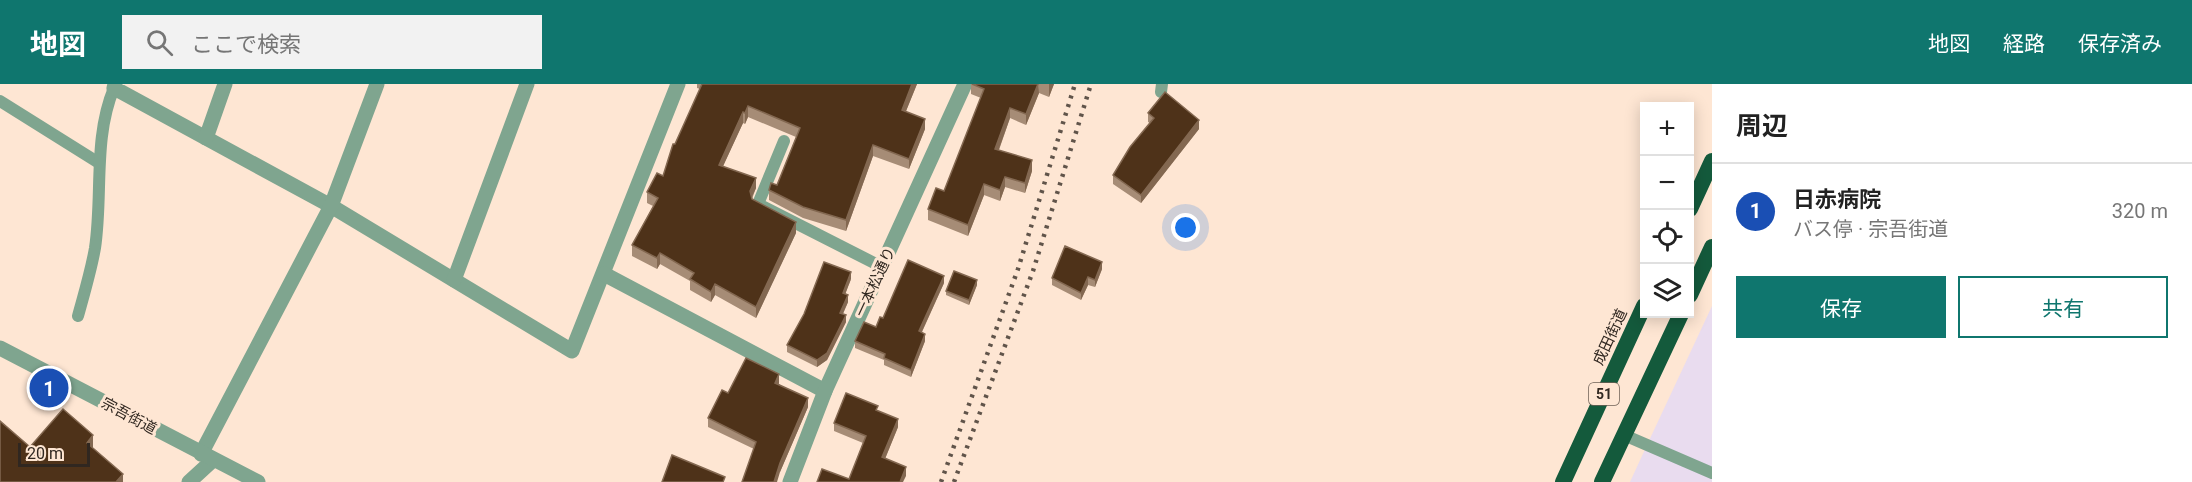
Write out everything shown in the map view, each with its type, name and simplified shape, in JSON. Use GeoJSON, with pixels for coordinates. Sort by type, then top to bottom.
{"type":"FeatureCollection","features":[{"type":"Feature","properties":{"kind":"highway"},"geometry":{"type":"LineString","coordinates":[[1694,199],[1712,161]]}},
{"type":"Feature","properties":{"kind":"highway"},"geometry":{"type":"LineString","coordinates":[[1694,285],[1712,247]]}},
{"type":"Feature","properties":{"kind":"highway","name":"成田街道"},"geometry":{"type":"LineString","coordinates":[[1563,482],[1640,315]]}},
{"type":"Feature","properties":{"kind":"highway","name":"51"},"geometry":{"type":"LineString","coordinates":[[1602,482],[1679,318]]}},
{"type":"Feature","properties":{"kind":"street"},"geometry":{"type":"LineString","coordinates":[[206,138],[225,84]]}},
{"type":"Feature","properties":{"kind":"street"},"geometry":{"type":"LineString","coordinates":[[189,482],[207,457],[331,206],[377,84]]}},
{"type":"Feature","properties":{"kind":"street"},"geometry":{"type":"LineString","coordinates":[[454,280],[527,84]]}},
{"type":"Feature","properties":{"kind":"street"},"geometry":{"type":"LineString","coordinates":[[115,86],[331,206],[572,351],[678,84]]}},
{"type":"Feature","properties":{"kind":"street","name":"一本松通り"},"geometry":{"type":"LineString","coordinates":[[790,482],[825,391],[965,84]]}},
{"type":"Feature","properties":{"kind":"street"},"geometry":{"type":"LineString","coordinates":[[604,274],[825,391]]}},
{"type":"Feature","properties":{"kind":"street","name":"宗吾街道"},"geometry":{"type":"LineString","coordinates":[[0,348],[258,482]]}},
{"type":"Feature","properties":{"kind":"lane"},"geometry":{"type":"LineString","coordinates":[[78,316],[95,248],[99,163],[108,102],[115,86]]}},
{"type":"Feature","properties":{"kind":"lane"},"geometry":{"type":"LineString","coordinates":[[0,101],[99,163]]}},
{"type":"Feature","properties":{"kind":"lane"},"geometry":{"type":"LineString","coordinates":[[784,141],[758,204],[882,267]]}},
{"type":"Feature","properties":{"kind":"lane"},"geometry":{"type":"LineString","coordinates":[[1624,435],[1712,473]]}},
{"type":"Feature","properties":{"kind":"shaded area"},"geometry":{"type":"Polygon","coordinates":[[[1712,306],[1712,482],[1630,482],[1647,445],[1712,306]]]}},
{"type":"Feature","properties":{"kind":"building"},"geometry":{"type":"Polygon","coordinates":[[[702,84],[912,84],[902,110],[925,119],[909,159],[873,145],[846,220],[803,207],[769,190],[771,183],[777,185],[800,128],[748,106],[745,113],[743,112],[719,165],[756,178],[750,191],[752,199],[796,222],[756,307],[715,284],[711,292],[690,279],[694,273],[660,253],[657,258],[632,245],[658,198],[647,192],[657,173],[663,176],[673,144],[675,144],[702,84]]]}},
{"type":"Feature","properties":{"kind":"building"},"geometry":{"type":"Polygon","coordinates":[[[972,84],[1038,84],[1026,114],[1010,108],[995,149],[1032,160],[1025,183],[1005,177],[1000,190],[984,184],[968,225],[928,209],[936,188],[944,191],[984,89],[972,84]]]}},
{"type":"Feature","properties":{"kind":"building"},"geometry":{"type":"Polygon","coordinates":[[[1165,92],[1199,120],[1141,195],[1113,175],[1130,147],[1154,118],[1148,113],[1165,92]]]}},
{"type":"Feature","properties":{"kind":"building"},"geometry":{"type":"Polygon","coordinates":[[[1065,246],[1102,262],[1095,280],[1088,277],[1081,293],[1052,278],[1065,246]]]}},
{"type":"Feature","properties":{"kind":"building"},"geometry":{"type":"Polygon","coordinates":[[[908,260],[944,276],[919,331],[925,334],[911,370],[884,358],[885,354],[855,341],[864,322],[876,327],[880,317],[883,318],[908,260]]]}},
{"type":"Feature","properties":{"kind":"building"},"geometry":{"type":"Polygon","coordinates":[[[824,262],[851,272],[843,293],[848,295],[840,313],[846,315],[827,353],[817,360],[787,345],[804,314],[824,262]]]}},
{"type":"Feature","properties":{"kind":"building"},"geometry":{"type":"Polygon","coordinates":[[[954,271],[977,280],[969,300],[946,291],[954,271]]]}},
{"type":"Feature","properties":{"kind":"building"},"geometry":{"type":"Polygon","coordinates":[[[746,358],[779,374],[775,383],[808,398],[774,482],[742,482],[756,442],[708,418],[722,390],[728,393],[746,358]]]}},
{"type":"Feature","properties":{"kind":"building"},"geometry":{"type":"Polygon","coordinates":[[[846,393],[878,406],[876,410],[898,419],[882,457],[906,467],[900,482],[817,482],[822,469],[849,479],[866,436],[834,423],[846,393]]]}},
{"type":"Feature","properties":{"kind":"building"},"geometry":{"type":"Polygon","coordinates":[[[63,409],[93,435],[87,443],[123,474],[116,482],[0,482],[0,421],[30,447],[63,409]]]}},
{"type":"Feature","properties":{"kind":"building"},"geometry":{"type":"Polygon","coordinates":[[[672,455],[725,477],[723,482],[662,482],[672,455]]]}},
{"type":"Feature","properties":{"kind":"railway"},"geometry":{"type":"LineString","coordinates":[[941,482],[1018,269],[1075,84]]}},
{"type":"Feature","properties":{"kind":"railway"},"geometry":{"type":"LineString","coordinates":[[954,482],[1033,271],[1091,84]]}},
{"type":"Feature","properties":{"kind":"place","name":"日赤病院"},"geometry":{"type":"Point","coordinates":[49,388]}}]}
